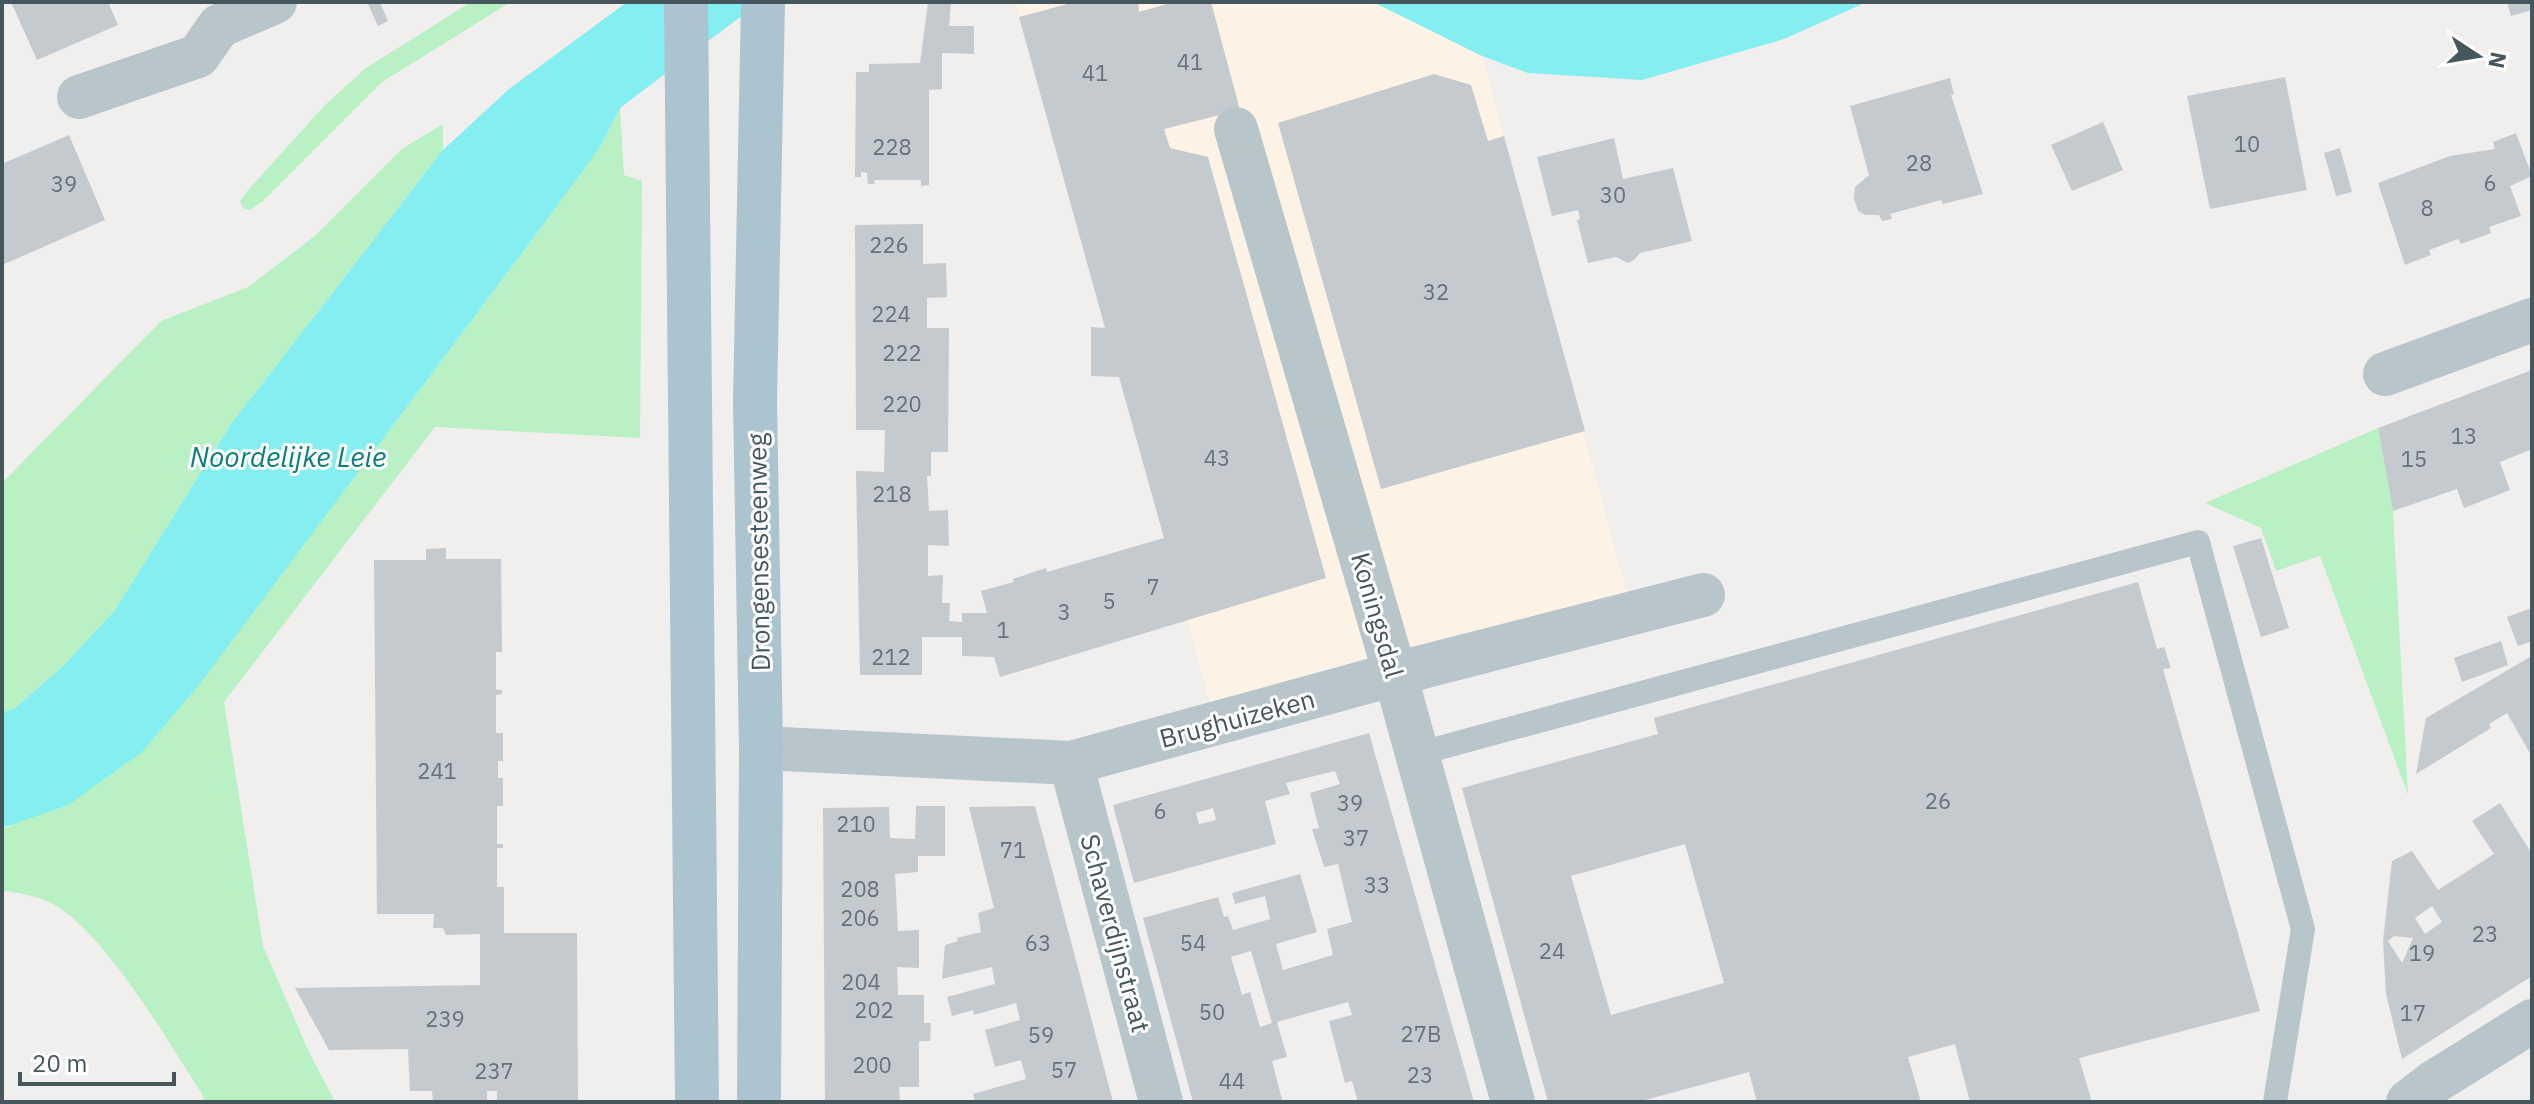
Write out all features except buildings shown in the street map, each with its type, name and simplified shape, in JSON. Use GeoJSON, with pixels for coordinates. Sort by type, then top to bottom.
{"type":"FeatureCollection","features":[{"type":"Feature","properties":{"kind":"main road"},"geometry":{"type":"LineString","coordinates":[[686,2],[697,1102]]}},
{"type":"Feature","properties":{"kind":"main road","name":"Drongensesteenweg"},"geometry":{"type":"LineString","coordinates":[[759,1102],[761,748],[755,401],[764,17]]}},
{"type":"Feature","properties":{"kind":"main road"},"geometry":{"type":"LineString","coordinates":[[694,742],[761,748]]}},
{"type":"Feature","properties":{"kind":"street"},"geometry":{"type":"LineString","coordinates":[[79,97],[198,56],[219,26],[275,2]]}},
{"type":"Feature","properties":{"kind":"street","name":"Koningsdal"},"geometry":{"type":"LineString","coordinates":[[1236,129],[1395,674],[1513,1102]]}},
{"type":"Feature","properties":{"kind":"street"},"geometry":{"type":"LineString","coordinates":[[2385,374],[2532,320]]}},
{"type":"Feature","properties":{"kind":"street","name":"Brughuizeken"},"geometry":{"type":"LineString","coordinates":[[761,748],[1071,763],[1395,674],[1703,595]]}},
{"type":"Feature","properties":{"kind":"street","name":"Schaverdijnstraat"},"geometry":{"type":"LineString","coordinates":[[1071,763],[1161,1102]]}},
{"type":"Feature","properties":{"kind":"street"},"geometry":{"type":"LineString","coordinates":[[2408,1102],[2434,1082],[2532,1021]]}},
{"type":"Feature","properties":{"kind":"lane"},"geometry":{"type":"LineString","coordinates":[[1417,754],[2198,542],[2303,929],[2275,1102]]}},
{"type":"Feature","properties":{"kind":"shaded area"},"geometry":{"type":"Polygon","coordinates":[[[1015,2],[1373,2],[1482,56],[1627,594],[1211,706],[1015,2]]]}},
{"type":"Feature","properties":{"kind":"green space"},"geometry":{"type":"Polygon","coordinates":[[[471,2],[511,2],[382,82],[263,201],[250,210],[244,209],[240,201],[248,190],[325,105],[366,68],[471,2]]]}},
{"type":"Feature","properties":{"kind":"green space"},"geometry":{"type":"Polygon","coordinates":[[[620,108],[624,175],[642,181],[640,438],[435,427],[224,702],[263,946],[309,1052],[335,1102],[204,1102],[202,1094],[152,1016],[87,931],[65,912],[44,900],[2,891],[2,828],[9,827],[600,147],[620,108]]]}},
{"type":"Feature","properties":{"kind":"green space"},"geometry":{"type":"Polygon","coordinates":[[[443,124],[443,150],[231,424],[115,610],[63,666],[14,709],[2,712],[2,483],[161,321],[248,287],[316,235],[403,148],[443,124]]]}},
{"type":"Feature","properties":{"kind":"green space"},"geometry":{"type":"Polygon","coordinates":[[[2378,428],[2393,511],[2408,795],[2320,556],[2276,571],[2261,528],[2205,503],[2378,428]]]}},
{"type":"Feature","properties":{"kind":"water","name":"Noordelijke Leie"},"geometry":{"type":"Polygon","coordinates":[[[627,2],[760,2],[620,108],[600,147],[557,206],[198,686],[142,752],[68,805],[2,828],[2,712],[14,709],[63,666],[115,610],[231,424],[443,150],[509,89],[627,2]]]}},
{"type":"Feature","properties":{"kind":"water"},"geometry":{"type":"Polygon","coordinates":[[[1373,2],[1867,2],[1784,39],[1642,80],[1528,73],[1482,56],[1373,2]]]}}]}
